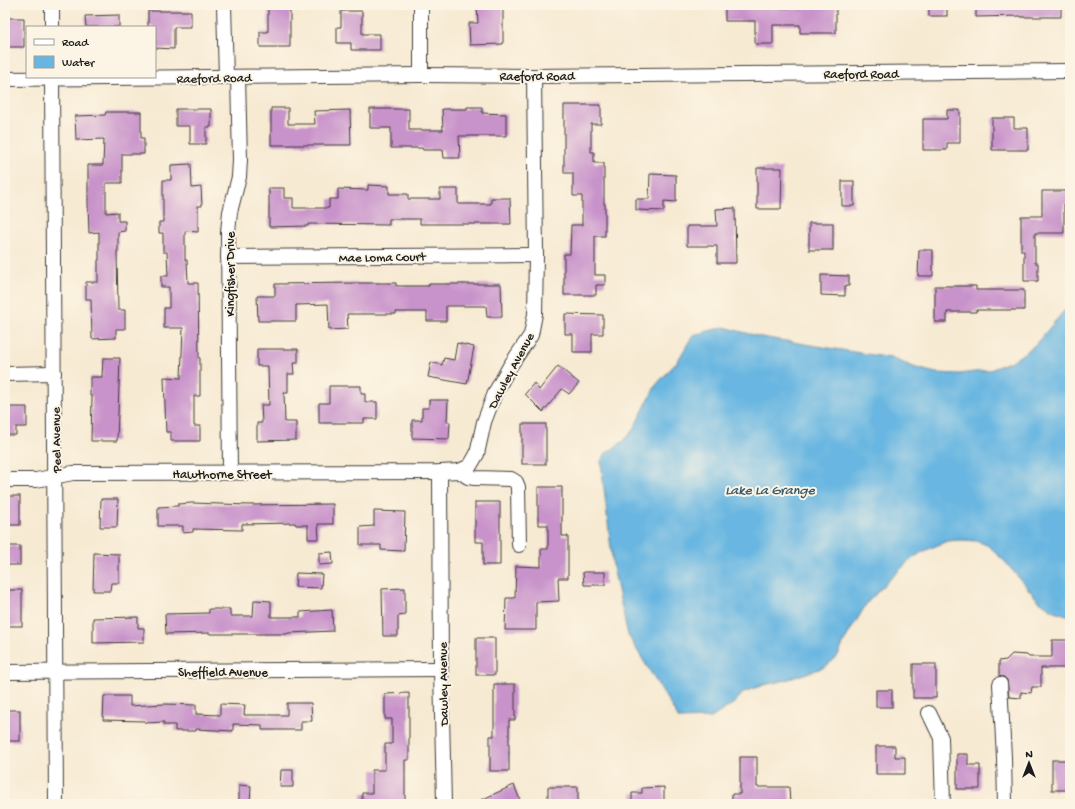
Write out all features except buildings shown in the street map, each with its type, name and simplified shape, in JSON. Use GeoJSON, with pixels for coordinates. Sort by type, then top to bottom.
{"type":"FeatureCollection","features":[{"type":"Feature","properties":{"kind":"street"},"geometry":{"type":"LineString","coordinates":[[52,5],[52,26]]}},
{"type":"Feature","properties":{"kind":"street","name":"Kingfisher Drive"},"geometry":{"type":"LineString","coordinates":[[224,5],[240,160],[239,177],[230,212],[228,232],[230,472]]}},
{"type":"Feature","properties":{"kind":"street"},"geometry":{"type":"LineString","coordinates":[[420,5],[421,75]]}},
{"type":"Feature","properties":{"kind":"street","name":"Raeford Road"},"geometry":{"type":"LineString","coordinates":[[156,77],[421,75],[534,76],[1070,71]]}},
{"type":"Feature","properties":{"kind":"street","name":"Dawley Avenue"},"geometry":{"type":"LineString","coordinates":[[459,471],[470,466],[477,454],[484,422],[495,393],[510,366],[531,335],[535,314],[536,255],[534,76]]}},
{"type":"Feature","properties":{"kind":"street","name":"Raeford Road"},"geometry":{"type":"LineString","coordinates":[[5,79],[52,78]]}},
{"type":"Feature","properties":{"kind":"street","name":"Peel Avenue"},"geometry":{"type":"LineString","coordinates":[[52,78],[56,804]]}},
{"type":"Feature","properties":{"kind":"street","name":"Mae Loma Court"},"geometry":{"type":"LineString","coordinates":[[228,257],[536,255]]}},
{"type":"Feature","properties":{"kind":"street"},"geometry":{"type":"LineString","coordinates":[[5,374],[54,373]]}},
{"type":"Feature","properties":{"kind":"street"},"geometry":{"type":"LineString","coordinates":[[440,472],[459,471],[468,477],[511,479],[516,482],[518,492],[518,545]]}},
{"type":"Feature","properties":{"kind":"street","name":"Dawley Avenue"},"geometry":{"type":"LineString","coordinates":[[440,472],[441,669],[444,804]]}},
{"type":"Feature","properties":{"kind":"street","name":"Hawthorne Street"},"geometry":{"type":"LineString","coordinates":[[5,480],[36,480],[73,473],[440,472]]}},
{"type":"Feature","properties":{"kind":"street","name":"Sheffield Avenue"},"geometry":{"type":"LineString","coordinates":[[5,672],[441,669]]}},
{"type":"Feature","properties":{"kind":"street"},"geometry":{"type":"LineString","coordinates":[[1000,684],[1005,804]]}},
{"type":"Feature","properties":{"kind":"street"},"geometry":{"type":"LineString","coordinates":[[929,713],[941,738],[943,804]]}},
{"type":"Feature","properties":{"kind":"water","name":"Lake La Grange"},"geometry":{"type":"Polygon","coordinates":[[[1070,304],[1070,616],[1054,611],[1038,600],[1007,564],[989,546],[977,541],[947,541],[922,552],[909,561],[887,582],[867,603],[846,638],[837,657],[825,667],[744,692],[734,703],[711,718],[679,719],[628,635],[613,567],[601,461],[606,453],[624,441],[633,430],[656,385],[677,362],[693,335],[724,327],[761,337],[891,358],[916,368],[936,373],[959,374],[990,370],[1014,360],[1035,345],[1070,304]]]}}]}
